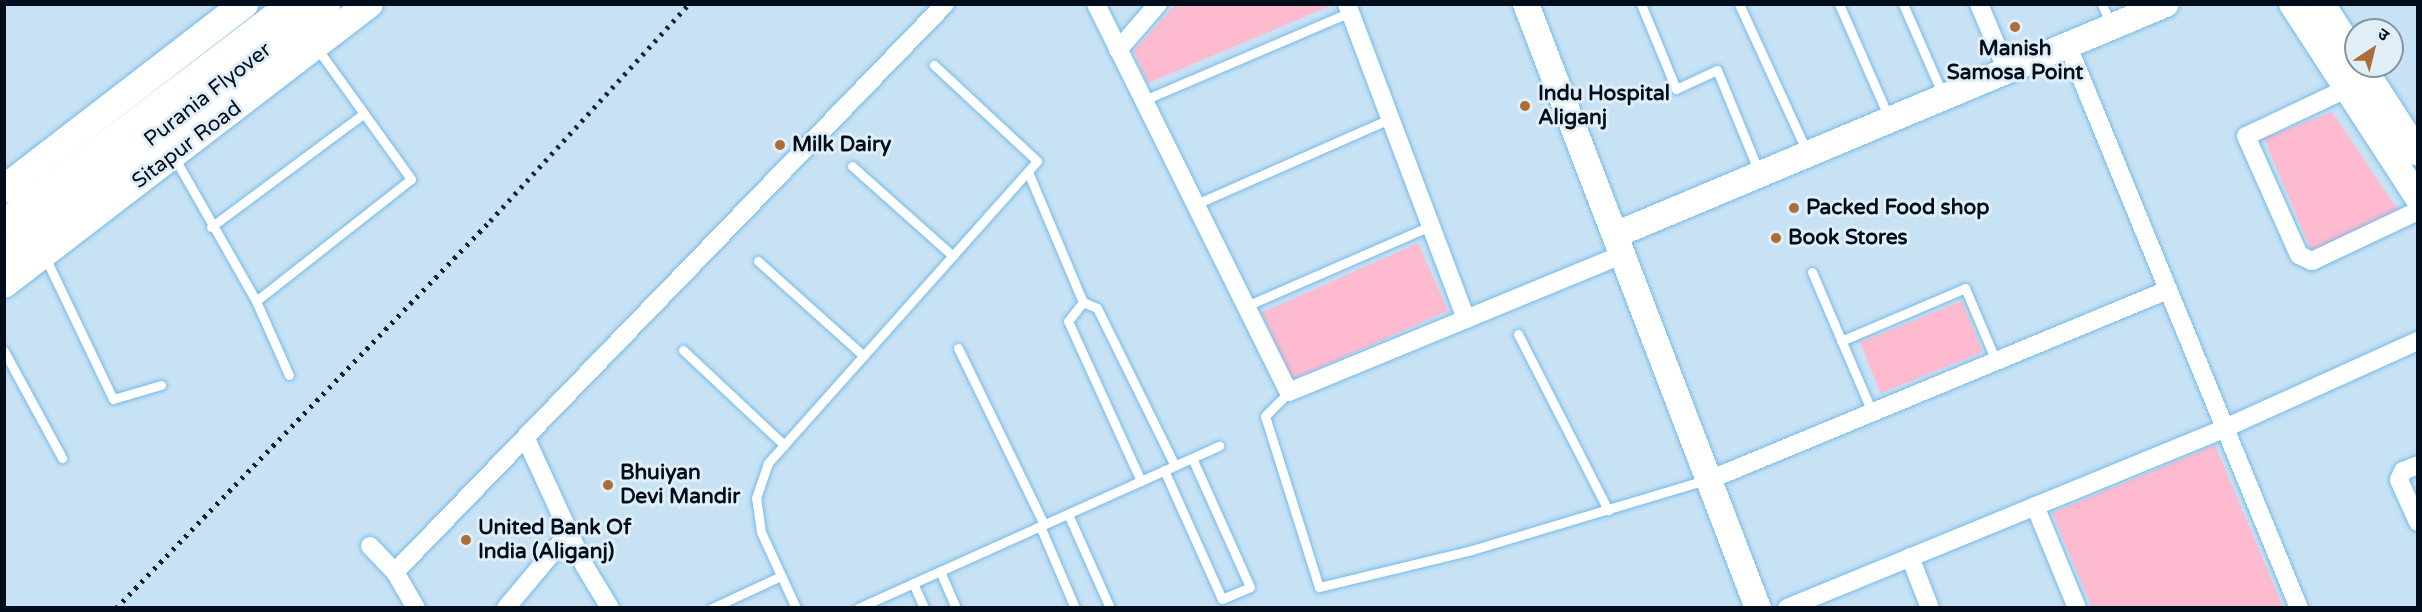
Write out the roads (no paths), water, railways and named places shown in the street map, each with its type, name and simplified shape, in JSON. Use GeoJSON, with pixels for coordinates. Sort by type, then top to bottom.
{"type":"FeatureCollection","features":[{"type":"Feature","properties":{"kind":"main road","name":"Sitapur Road"},"geometry":{"type":"LineString","coordinates":[[4,284],[316,47],[369,4]]}},
{"type":"Feature","properties":{"kind":"main road"},"geometry":{"type":"LineString","coordinates":[[4,189],[227,10]]}},
{"type":"Feature","properties":{"kind":"street","name":"Purania Flyover"},"geometry":{"type":"LineString","coordinates":[[4,253],[248,50],[290,4]]}},
{"type":"Feature","properties":{"kind":"street","name":"Purania Flyover"},"geometry":{"type":"LineString","coordinates":[[4,222],[248,50],[327,4]]}},
{"type":"Feature","properties":{"kind":"street"},"geometry":{"type":"LineString","coordinates":[[395,572],[527,441],[945,4]]}},
{"type":"Feature","properties":{"kind":"street"},"geometry":{"type":"LineString","coordinates":[[1096,4],[1289,392],[1466,319],[1760,174],[2068,46],[2107,16],[2166,4]]}},
{"type":"Feature","properties":{"kind":"street"},"geometry":{"type":"LineString","coordinates":[[1118,50],[1158,4]]}},
{"type":"Feature","properties":{"kind":"street"},"geometry":{"type":"LineString","coordinates":[[1526,4],[1758,608]]}},
{"type":"Feature","properties":{"kind":"street"},"geometry":{"type":"LineString","coordinates":[[1979,4],[2007,71]]}},
{"type":"Feature","properties":{"kind":"street"},"geometry":{"type":"LineString","coordinates":[[2292,4],[2418,198]]}},
{"type":"Feature","properties":{"kind":"street"},"geometry":{"type":"LineString","coordinates":[[2322,4],[2344,38]]}},
{"type":"Feature","properties":{"kind":"street"},"geometry":{"type":"LineString","coordinates":[[1349,8],[1466,319]]}},
{"type":"Feature","properties":{"kind":"street"},"geometry":{"type":"LineString","coordinates":[[2068,46],[2299,608]]}},
{"type":"Feature","properties":{"kind":"street"},"geometry":{"type":"LineString","coordinates":[[2370,78],[2418,153]]}},
{"type":"Feature","properties":{"kind":"street"},"geometry":{"type":"LineString","coordinates":[[2346,89],[2246,136],[2299,255],[2312,261],[2418,211]]}},
{"type":"Feature","properties":{"kind":"street"},"geometry":{"type":"LineString","coordinates":[[1709,480],[2168,290]]}},
{"type":"Feature","properties":{"kind":"street"},"geometry":{"type":"LineString","coordinates":[[1787,608],[2225,428],[2418,341]]}},
{"type":"Feature","properties":{"kind":"street"},"geometry":{"type":"LineString","coordinates":[[527,441],[569,533],[610,608]]}},
{"type":"Feature","properties":{"kind":"street"},"geometry":{"type":"LineString","coordinates":[[2418,465],[2403,471],[2399,480],[2418,522]]}},
{"type":"Feature","properties":{"kind":"street"},"geometry":{"type":"LineString","coordinates":[[2035,506],[2077,608]]}},
{"type":"Feature","properties":{"kind":"street"},"geometry":{"type":"LineString","coordinates":[[506,608],[569,533]]}},
{"type":"Feature","properties":{"kind":"street"},"geometry":{"type":"LineString","coordinates":[[370,546],[395,572],[416,608]]}},
{"type":"Feature","properties":{"kind":"street"},"geometry":{"type":"LineString","coordinates":[[1910,557],[1930,608]]}},
{"type":"Feature","properties":{"kind":"lane"},"geometry":{"type":"LineString","coordinates":[[1641,4],[1676,88],[1717,70],[1760,174]]}},
{"type":"Feature","properties":{"kind":"lane"},"geometry":{"type":"LineString","coordinates":[[1739,4],[1808,154]]}},
{"type":"Feature","properties":{"kind":"lane"},"geometry":{"type":"LineString","coordinates":[[1839,4],[1890,120]]}},
{"type":"Feature","properties":{"kind":"lane"},"geometry":{"type":"LineString","coordinates":[[1904,4],[1944,97]]}},
{"type":"Feature","properties":{"kind":"lane"},"geometry":{"type":"LineString","coordinates":[[1144,100],[1349,8]]}},
{"type":"Feature","properties":{"kind":"lane"},"geometry":{"type":"LineString","coordinates":[[255,302],[411,179],[362,115],[316,47]]}},
{"type":"Feature","properties":{"kind":"lane"},"geometry":{"type":"LineString","coordinates":[[796,608],[761,532],[756,498],[768,463],[1037,161],[934,64]]}},
{"type":"Feature","properties":{"kind":"lane"},"geometry":{"type":"LineString","coordinates":[[211,227],[362,115]]}},
{"type":"Feature","properties":{"kind":"lane"},"geometry":{"type":"LineString","coordinates":[[1196,204],[1390,119]]}},
{"type":"Feature","properties":{"kind":"lane"},"geometry":{"type":"LineString","coordinates":[[174,155],[211,227],[255,302],[289,375]]}},
{"type":"Feature","properties":{"kind":"lane"},"geometry":{"type":"LineString","coordinates":[[852,166],[953,256]]}},
{"type":"Feature","properties":{"kind":"lane"},"geometry":{"type":"LineString","coordinates":[[1028,172],[1083,302],[1097,308],[1175,466]]}},
{"type":"Feature","properties":{"kind":"lane"},"geometry":{"type":"LineString","coordinates":[[1246,306],[1430,226]]}},
{"type":"Feature","properties":{"kind":"lane"},"geometry":{"type":"LineString","coordinates":[[44,255],[113,399],[161,385]]}},
{"type":"Feature","properties":{"kind":"lane"},"geometry":{"type":"LineString","coordinates":[[758,261],[864,356]]}},
{"type":"Feature","properties":{"kind":"lane"},"geometry":{"type":"LineString","coordinates":[[1812,272],[1872,412]]}},
{"type":"Feature","properties":{"kind":"lane"},"geometry":{"type":"LineString","coordinates":[[1841,341],[1965,288],[1996,361]]}},
{"type":"Feature","properties":{"kind":"lane"},"geometry":{"type":"LineString","coordinates":[[1083,302],[1068,321],[1141,481]]}},
{"type":"Feature","properties":{"kind":"lane"},"geometry":{"type":"LineString","coordinates":[[1518,334],[1608,510]]}},
{"type":"Feature","properties":{"kind":"lane"},"geometry":{"type":"LineString","coordinates":[[958,348],[1042,525],[1075,608]]}},
{"type":"Feature","properties":{"kind":"lane"},"geometry":{"type":"LineString","coordinates":[[683,350],[784,445]]}},
{"type":"Feature","properties":{"kind":"lane"},"geometry":{"type":"LineString","coordinates":[[4,351],[62,458]]}},
{"type":"Feature","properties":{"kind":"lane"},"geometry":{"type":"LineString","coordinates":[[1289,392],[1264,416],[1319,587],[1608,510],[1709,480]]}},
{"type":"Feature","properties":{"kind":"lane"},"geometry":{"type":"LineString","coordinates":[[858,608],[1219,446]]}},
{"type":"Feature","properties":{"kind":"lane"},"geometry":{"type":"LineString","coordinates":[[1164,471],[1222,599],[1250,587],[1192,458]]}},
{"type":"Feature","properties":{"kind":"lane"},"geometry":{"type":"LineString","coordinates":[[1068,513],[1110,608]]}},
{"type":"Feature","properties":{"kind":"lane"},"geometry":{"type":"LineString","coordinates":[[940,571],[956,608]]}},
{"type":"Feature","properties":{"kind":"lane"},"geometry":{"type":"LineString","coordinates":[[712,608],[781,576]]}},
{"type":"Feature","properties":{"kind":"lane"},"geometry":{"type":"LineString","coordinates":[[913,583],[924,608]]}},
{"type":"Feature","properties":{"kind":"railway"},"geometry":{"type":"LineString","coordinates":[[116,608],[490,221],[689,4]]}},
{"type":"Feature","properties":{"kind":"place","name":"Manish Samosa Point"},"geometry":{"type":"Point","coordinates":[2015,27]}},
{"type":"Feature","properties":{"kind":"place","name":"Indu Hospital Aliganj"},"geometry":{"type":"Point","coordinates":[1525,106]}},
{"type":"Feature","properties":{"kind":"place","name":"Milk Dairy"},"geometry":{"type":"Point","coordinates":[780,145]}},
{"type":"Feature","properties":{"kind":"place","name":"Packed Food shop"},"geometry":{"type":"Point","coordinates":[1794,208]}},
{"type":"Feature","properties":{"kind":"place","name":"Book Stores"},"geometry":{"type":"Point","coordinates":[1776,238]}},
{"type":"Feature","properties":{"kind":"place","name":"Bhuiyan Devi Mandir"},"geometry":{"type":"Point","coordinates":[608,485]}},
{"type":"Feature","properties":{"kind":"place","name":"United Bank Of India (Aliganj)"},"geometry":{"type":"Point","coordinates":[466,540]}}]}
